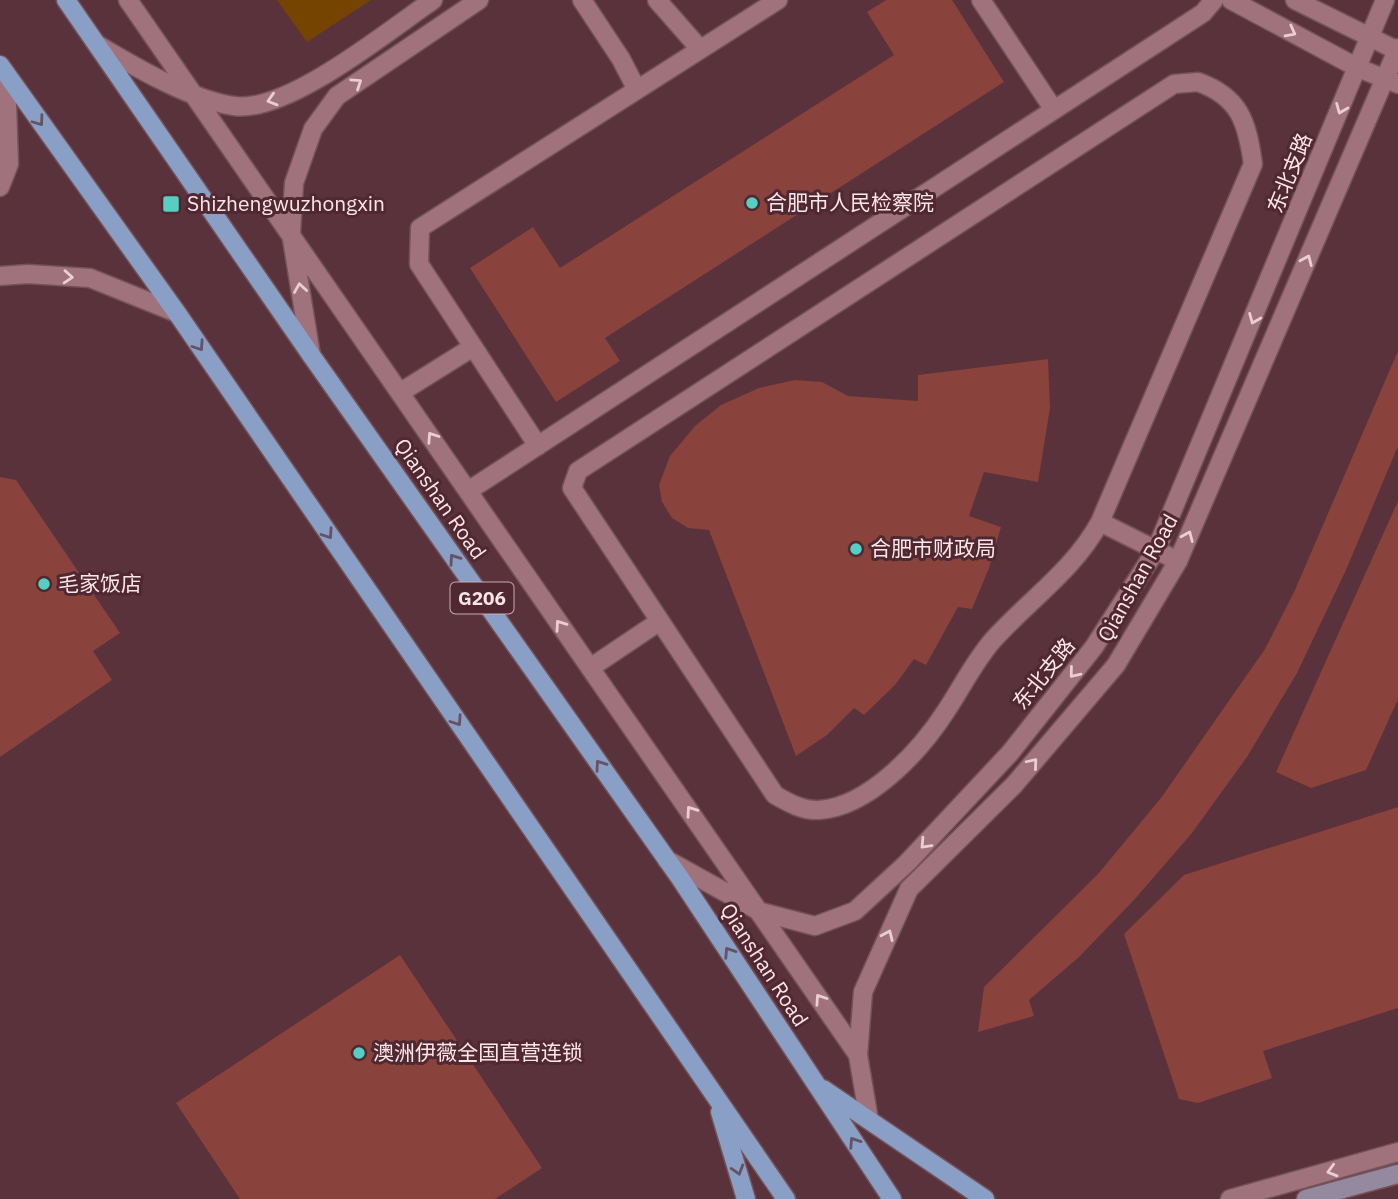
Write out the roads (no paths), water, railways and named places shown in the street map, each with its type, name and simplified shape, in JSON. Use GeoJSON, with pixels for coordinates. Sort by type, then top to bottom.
{"type":"FeatureCollection","features":[{"type":"Feature","properties":{"kind":"main road","name":"Qianshan Road"},"geometry":{"type":"LineString","coordinates":[[66,0],[311,355],[667,860],[891,1199]]}},
{"type":"Feature","properties":{"kind":"main road"},"geometry":{"type":"LineString","coordinates":[[3,69],[177,313],[786,1199]]}},
{"type":"Feature","properties":{"kind":"main road"},"geometry":{"type":"LineString","coordinates":[[815,1083],[985,1199]]}},
{"type":"Feature","properties":{"kind":"main road"},"geometry":{"type":"LineString","coordinates":[[715,1095],[746,1199]]}},
{"type":"Feature","properties":{"kind":"main road"},"geometry":{"type":"LineString","coordinates":[[1306,1199],[1398,1174]]}},
{"type":"Feature","properties":{"kind":"street"},"geometry":{"type":"LineString","coordinates":[[128,0],[858,1055]]}},
{"type":"Feature","properties":{"kind":"street"},"geometry":{"type":"LineString","coordinates":[[98,45],[142,72],[193,93],[235,107],[270,103],[308,85],[433,0]]}},
{"type":"Feature","properties":{"kind":"street"},"geometry":{"type":"LineString","coordinates":[[311,355],[291,233],[294,183],[313,129],[337,96],[479,0]]}},
{"type":"Feature","properties":{"kind":"street"},"geometry":{"type":"LineString","coordinates":[[582,0],[621,59],[636,90]]}},
{"type":"Feature","properties":{"kind":"street"},"geometry":{"type":"LineString","coordinates":[[657,0],[700,50]]}},
{"type":"Feature","properties":{"kind":"street"},"geometry":{"type":"LineString","coordinates":[[538,446],[419,264],[420,228],[778,0]]}},
{"type":"Feature","properties":{"kind":"street"},"geometry":{"type":"LineString","coordinates":[[981,0],[1054,110]]}},
{"type":"Feature","properties":{"kind":"street"},"geometry":{"type":"LineString","coordinates":[[468,491],[1203,13],[1214,0]]}},
{"type":"Feature","properties":{"kind":"street"},"geometry":{"type":"LineString","coordinates":[[1231,0],[1391,83]]}},
{"type":"Feature","properties":{"kind":"street"},"geometry":{"type":"LineString","coordinates":[[1295,0],[1398,50]]}},
{"type":"Feature","properties":{"kind":"street","name":"东北支路"},"geometry":{"type":"LineString","coordinates":[[667,860],[761,912],[816,926],[855,911],[907,863],[1010,753],[1094,647],[1156,550],[1385,0]]}},
{"type":"Feature","properties":{"kind":"street","name":"Qianshan Road"},"geometry":{"type":"LineString","coordinates":[[869,1120],[858,1055],[863,992],[909,889],[1014,785],[1116,665],[1178,561],[1391,83],[1398,50]]}},
{"type":"Feature","properties":{"kind":"street"},"geometry":{"type":"LineString","coordinates":[[0,187],[9,163],[3,69]]}},
{"type":"Feature","properties":{"kind":"street"},"geometry":{"type":"LineString","coordinates":[[1198,82],[1218,89],[1238,108],[1249,139],[1253,164],[1100,522],[1087,546],[1063,575],[996,637],[975,661],[946,711],[921,744],[888,778],[843,806],[818,810],[794,806],[775,795],[572,488],[578,471],[1174,84],[1198,82]]}},
{"type":"Feature","properties":{"kind":"street"},"geometry":{"type":"LineString","coordinates":[[0,276],[28,274],[90,278],[177,313]]}},
{"type":"Feature","properties":{"kind":"street"},"geometry":{"type":"LineString","coordinates":[[401,393],[473,347]]}},
{"type":"Feature","properties":{"kind":"street"},"geometry":{"type":"LineString","coordinates":[[1100,522],[1178,561]]}},
{"type":"Feature","properties":{"kind":"street"},"geometry":{"type":"LineString","coordinates":[[590,668],[660,621]]}},
{"type":"Feature","properties":{"kind":"street"},"geometry":{"type":"LineString","coordinates":[[1230,1199],[1398,1152]]}},
{"type":"Feature","properties":{"kind":"place","name":"合肥市人民检察院"},"geometry":{"type":"Point","coordinates":[752,203]}},
{"type":"Feature","properties":{"kind":"place","name":"Shizhengwuzhongxin"},"geometry":{"type":"Point","coordinates":[171,204]}},
{"type":"Feature","properties":{"kind":"place","name":"合肥市财政局"},"geometry":{"type":"Point","coordinates":[856,549]}},
{"type":"Feature","properties":{"kind":"place","name":"毛家饭店"},"geometry":{"type":"Point","coordinates":[44,584]}},
{"type":"Feature","properties":{"kind":"place","name":"澳洲伊薇全国直营连锁"},"geometry":{"type":"Point","coordinates":[359,1053]}}]}
